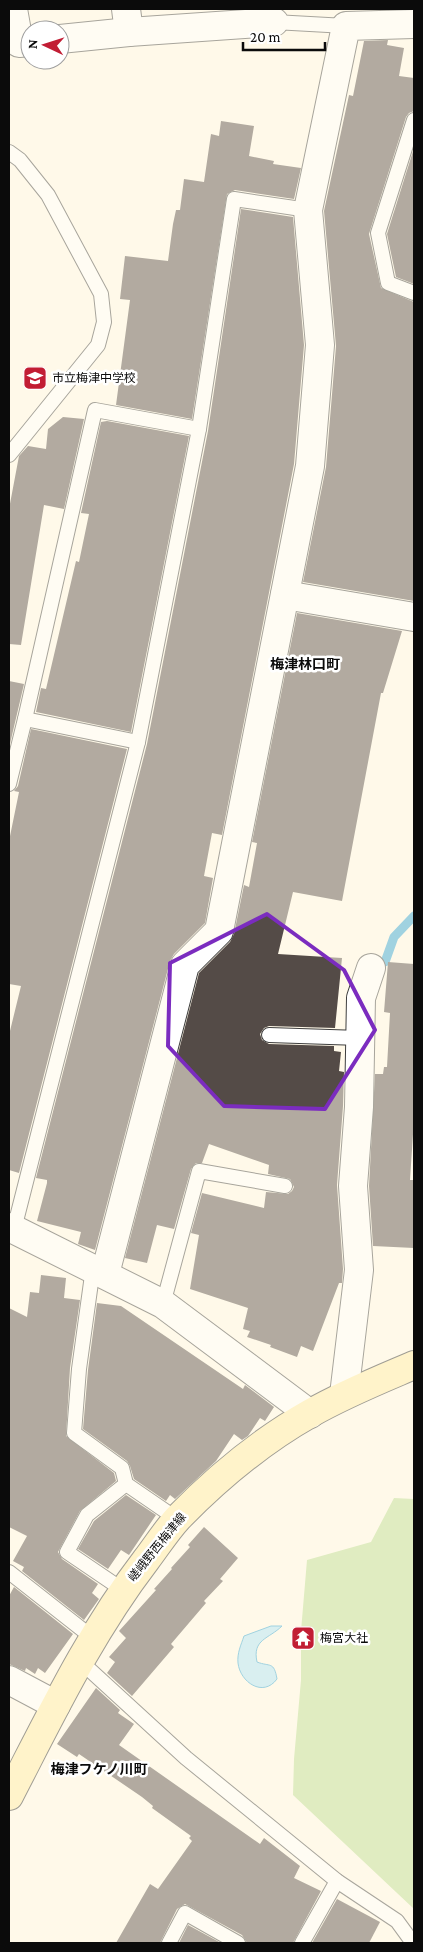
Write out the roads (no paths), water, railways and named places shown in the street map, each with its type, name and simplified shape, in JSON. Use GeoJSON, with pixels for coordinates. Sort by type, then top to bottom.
{"type":"FeatureCollection","features":[{"type":"Feature","properties":{"kind":"main road","name":"嵯峨野西梅津線"},"geometry":{"type":"LineString","coordinates":[[9,1796],[86,1649],[123,1590],[177,1519],[252,1453],[310,1414],[344,1396],[414,1365]]}},
{"type":"Feature","properties":{"kind":"street"},"geometry":{"type":"LineString","coordinates":[[13,9],[20,43]]}},
{"type":"Feature","properties":{"kind":"street"},"geometry":{"type":"LineString","coordinates":[[70,36],[127,20],[237,16],[274,22]]}},
{"type":"Feature","properties":{"kind":"street"},"geometry":{"type":"LineString","coordinates":[[99,1271],[185,965],[219,931],[310,466],[320,345],[308,210],[346,26],[411,19]]}},
{"type":"Feature","properties":{"kind":"street"},"geometry":{"type":"LineString","coordinates":[[285,594],[414,617]]}},
{"type":"Feature","properties":{"kind":"street"},"geometry":{"type":"LineString","coordinates":[[344,1396],[359,1270],[353,1186],[359,1107],[361,998],[371,968]]}},
{"type":"Feature","properties":{"kind":"street"},"geometry":{"type":"LineString","coordinates":[[11,1228],[163,1304],[310,1414]]}},
{"type":"Feature","properties":{"kind":"street"},"geometry":{"type":"LineString","coordinates":[[9,1680],[56,1705]]}},
{"type":"Feature","properties":{"kind":"lane"},"geometry":{"type":"LineString","coordinates":[[274,22],[346,26]]}},
{"type":"Feature","properties":{"kind":"lane"},"geometry":{"type":"LineString","coordinates":[[414,120],[378,233],[388,283],[414,293]]}},
{"type":"Feature","properties":{"kind":"lane"},"geometry":{"type":"LineString","coordinates":[[9,152],[20,160],[48,195],[101,294],[104,322],[98,345],[9,455]]}},
{"type":"Feature","properties":{"kind":"lane"},"geometry":{"type":"LineString","coordinates":[[11,1228],[138,742],[199,429],[234,199],[308,210]]}},
{"type":"Feature","properties":{"kind":"lane"},"geometry":{"type":"LineString","coordinates":[[9,784],[95,410],[199,429]]}},
{"type":"Feature","properties":{"kind":"lane"},"geometry":{"type":"LineString","coordinates":[[25,719],[138,742]]}},
{"type":"Feature","properties":{"kind":"lane"},"geometry":{"type":"LineString","coordinates":[[269,1035],[360,1038]]}},
{"type":"Feature","properties":{"kind":"lane"},"geometry":{"type":"LineString","coordinates":[[163,1304],[199,1171],[286,1186]]}},
{"type":"Feature","properties":{"kind":"lane"},"geometry":{"type":"LineString","coordinates":[[99,1271],[79,1369],[74,1433],[122,1468],[126,1484],[177,1519]]}},
{"type":"Feature","properties":{"kind":"lane"},"geometry":{"type":"LineString","coordinates":[[123,1590],[67,1552],[87,1514],[126,1484]]}},
{"type":"Feature","properties":{"kind":"lane"},"geometry":{"type":"LineString","coordinates":[[9,1572],[86,1649],[186,1758],[336,1881],[397,1921],[413,1943]]}},
{"type":"Feature","properties":{"kind":"lane"},"geometry":{"type":"LineString","coordinates":[[302,1943],[336,1881]]}},
{"type":"Feature","properties":{"kind":"lane"},"geometry":{"type":"LineString","coordinates":[[169,1943],[185,1913],[238,1943]]}},
{"type":"Feature","properties":{"kind":"water"},"geometry":{"type":"Polygon","coordinates":[[[271,1626],[282,1626],[259,1644],[256,1654],[257,1662],[273,1667],[277,1679],[271,1685],[259,1687],[253,1685],[243,1676],[238,1663],[239,1652],[244,1636],[271,1626]]]}},
{"type":"Feature","properties":{"kind":"waterway"},"geometry":{"type":"LineString","coordinates":[[385,962],[394,937],[414,916]]}},
{"type":"Feature","properties":{"kind":"place","name":"市立梅津中学校"},"geometry":{"type":"Point","coordinates":[35,378]}},
{"type":"Feature","properties":{"kind":"place","name":"梅宮大社"},"geometry":{"type":"Point","coordinates":[303,1638]}},
{"type":"Feature","properties":{"kind":"district","name":"梅津林口町"},"geometry":{"type":"Point","coordinates":[305,664]}},
{"type":"Feature","properties":{"kind":"district","name":"梅津フケノ川町"},"geometry":{"type":"Point","coordinates":[99,1769]}}]}
